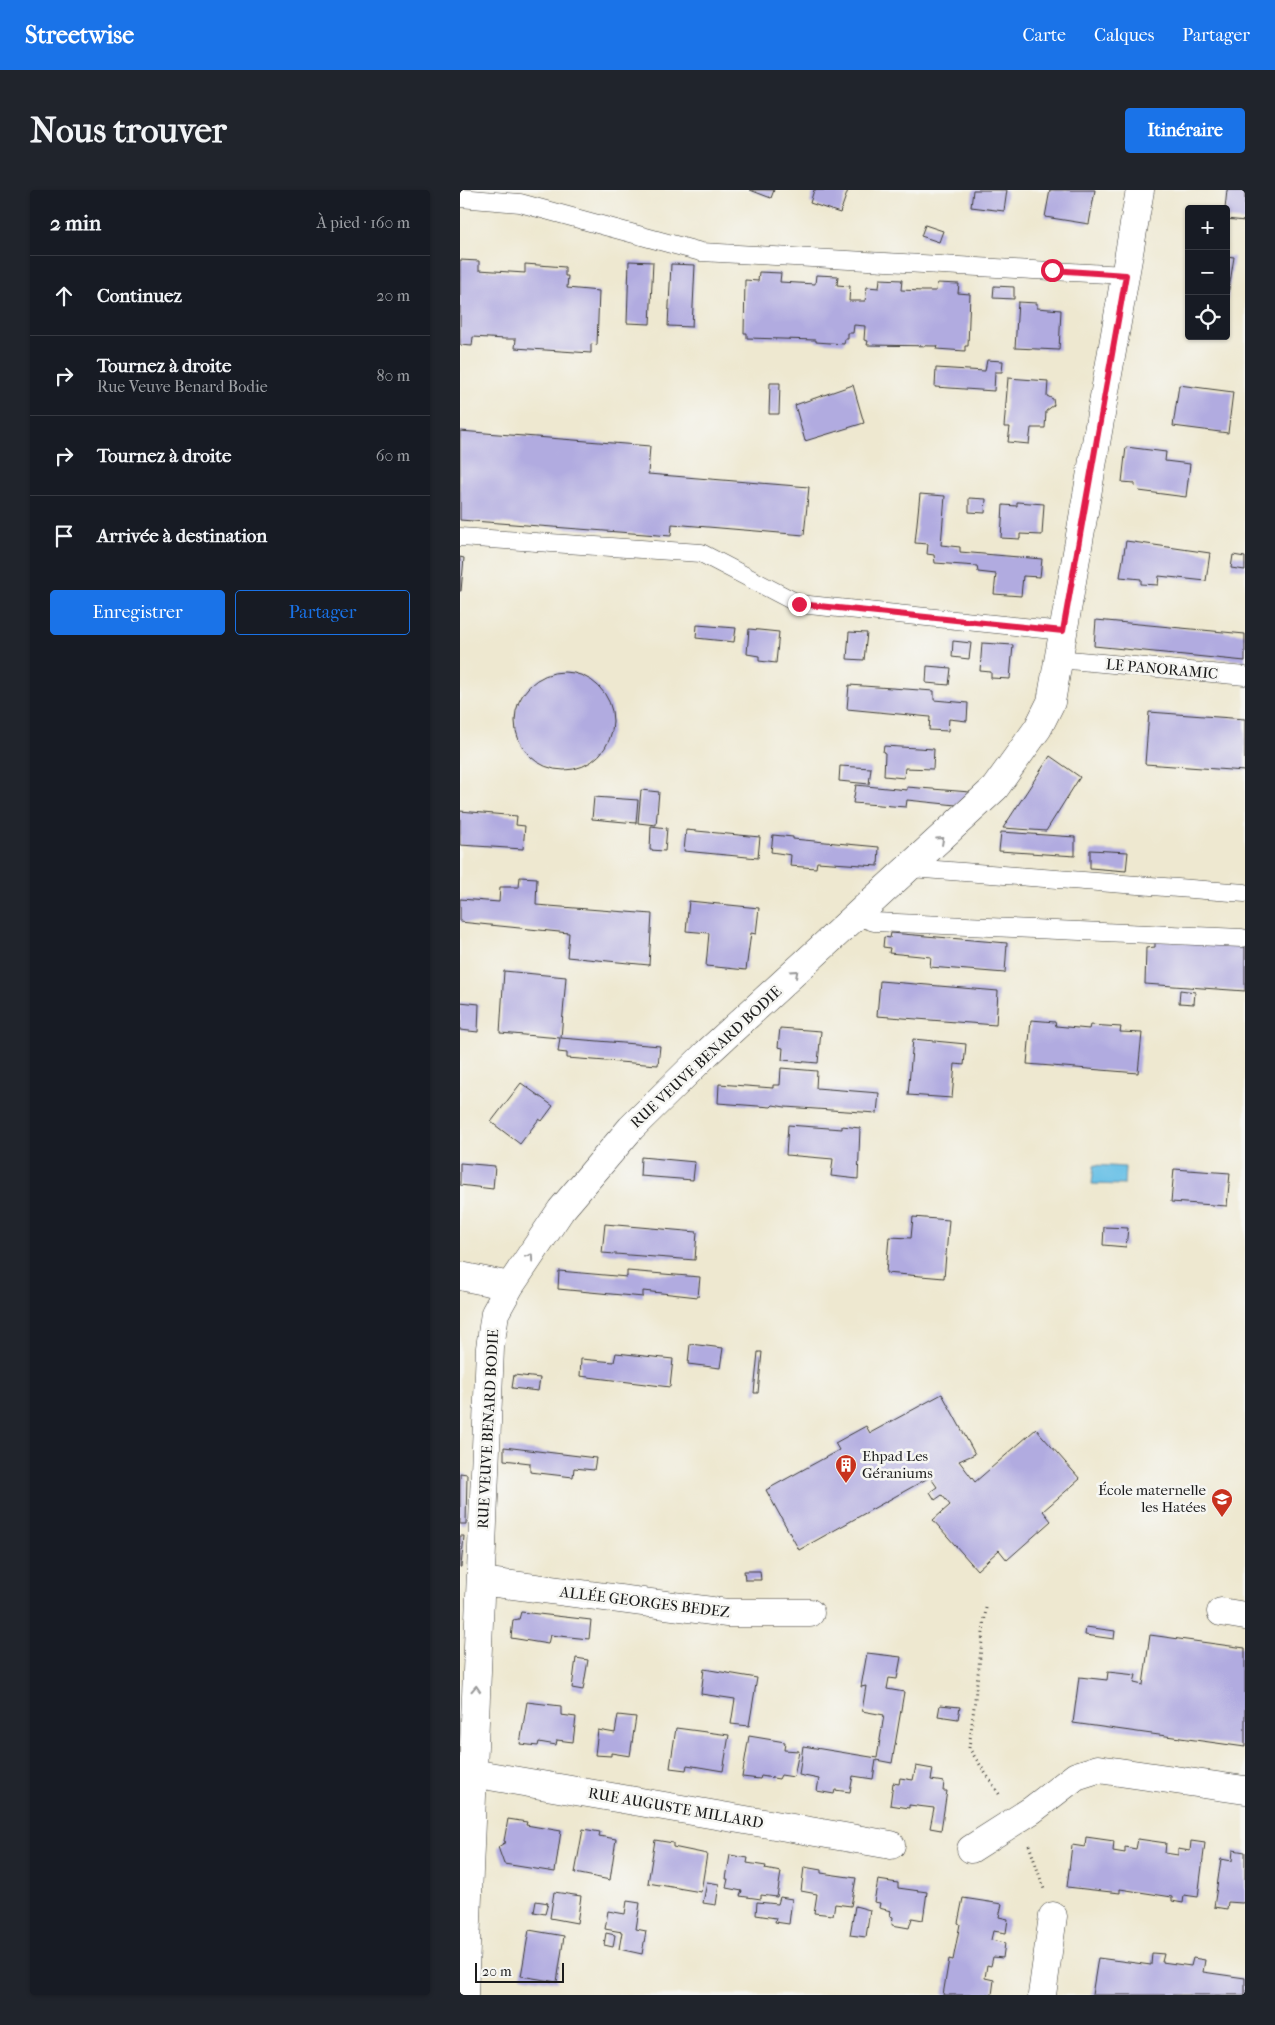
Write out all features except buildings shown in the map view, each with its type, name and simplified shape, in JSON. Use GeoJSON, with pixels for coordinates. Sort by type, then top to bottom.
{"type":"FeatureCollection","features":[{"type":"Feature","properties":{"kind":"street","name":"RUE VEUVE BENARD BODIE"},"geometry":{"type":"LineString","coordinates":[[464,1995],[466,1772],[481,1581],[490,1348],[495,1313],[510,1286],[561,1210],[631,1128],[707,1053],[995,788],[1038,728],[1069,660],[1063,631],[1140,190]]}},
{"type":"Feature","properties":{"kind":"street"},"geometry":{"type":"LineString","coordinates":[[460,1276],[510,1286]]}},
{"type":"Feature","properties":{"kind":"street","name":"ALLÉE GEORGES BEDEZ"},"geometry":{"type":"LineString","coordinates":[[481,1581],[727,1613],[810,1612]]}},
{"type":"Feature","properties":{"kind":"street"},"geometry":{"type":"LineString","coordinates":[[971,1849],[1016,1821],[1076,1776],[1098,1769],[1245,1790]]}},
{"type":"Feature","properties":{"kind":"street","name":"RUE AUGUSTE MILLARD"},"geometry":{"type":"LineString","coordinates":[[466,1772],[891,1845]]}},
{"type":"Feature","properties":{"kind":"street"},"geometry":{"type":"LineString","coordinates":[[1042,1995],[1052,1916]]}},
{"type":"Feature","properties":{"kind":"lane"},"geometry":{"type":"LineString","coordinates":[[460,198],[520,202],[701,252],[1126,275]]}},
{"type":"Feature","properties":{"kind":"lane"},"geometry":{"type":"LineString","coordinates":[[460,537],[701,553],[799,604],[1063,631]]}},
{"type":"Feature","properties":{"kind":"lane","name":"LE PANORAMIC"},"geometry":{"type":"LineString","coordinates":[[1069,660],[1245,676]]}},
{"type":"Feature","properties":{"kind":"lane"},"geometry":{"type":"LineString","coordinates":[[910,868],[1245,893]]}},
{"type":"Feature","properties":{"kind":"lane"},"geometry":{"type":"LineString","coordinates":[[857,916],[874,922],[1242,938]]}},
{"type":"Feature","properties":{"kind":"path"},"geometry":{"type":"LineString","coordinates":[[986,1608],[969,1748],[1016,1821],[1032,1851],[1052,1916]]}},
{"type":"Feature","properties":{"kind":"water"},"geometry":{"type":"Polygon","coordinates":[[[1094,1165],[1125,1167],[1124,1185],[1092,1184],[1094,1165]]]}},
{"type":"Feature","properties":{"kind":"place","name":"Ehpad Les Géraniums"},"geometry":{"type":"Point","coordinates":[846,1484]}},
{"type":"Feature","properties":{"kind":"place","name":"École maternelle les Hatées"},"geometry":{"type":"Point","coordinates":[1222,1518]}},
{"type":"Feature","properties":{"kind":"route"},"geometry":{"type":"LineString","coordinates":[[799,604],[1063,631],[1126,275],[1052,270]]}}]}
